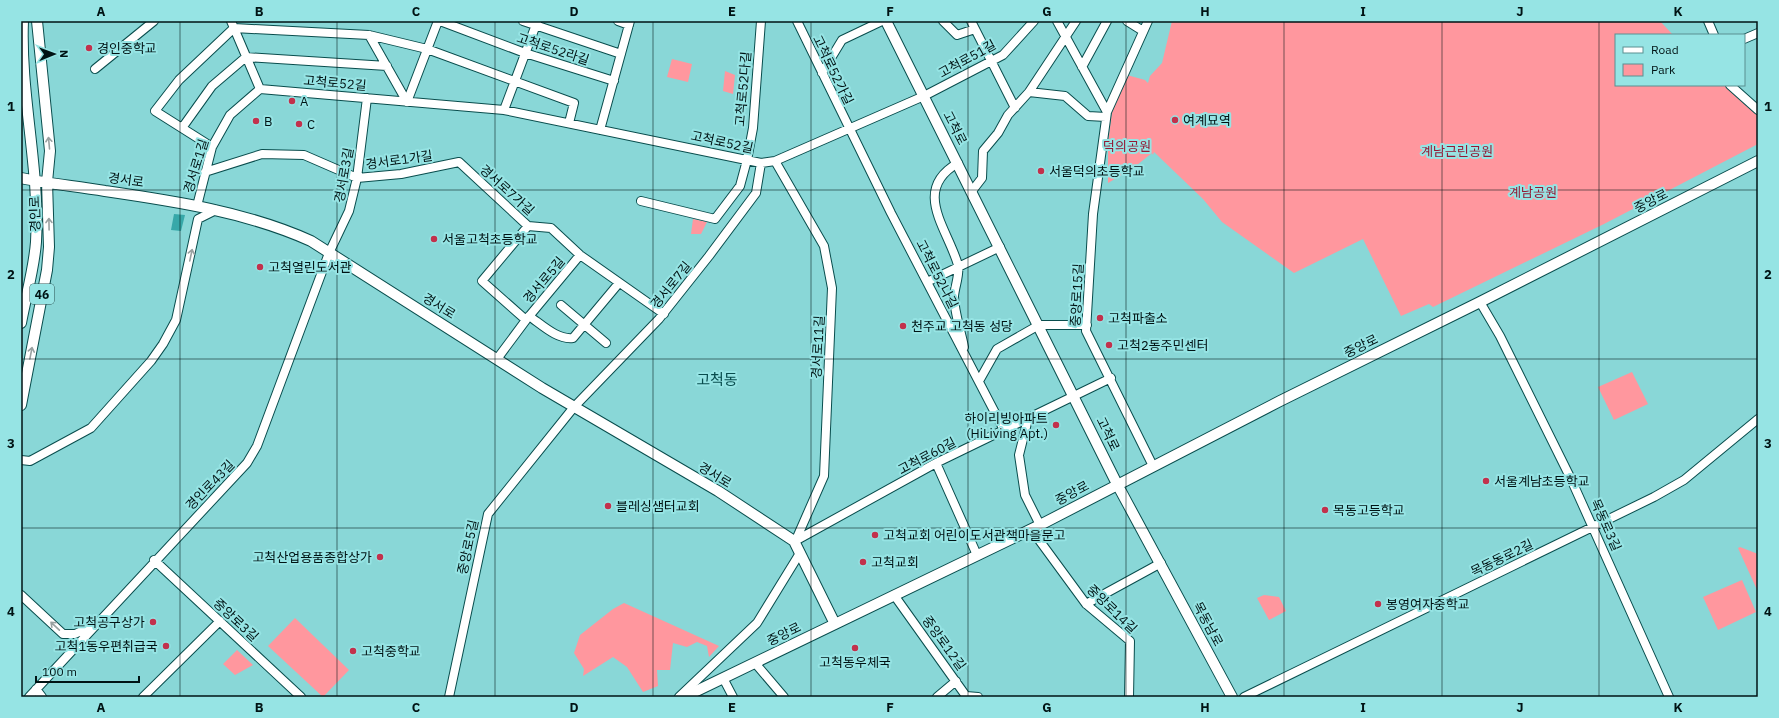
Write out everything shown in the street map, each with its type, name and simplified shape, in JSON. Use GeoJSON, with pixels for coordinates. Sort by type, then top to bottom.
{"type":"FeatureCollection","features":[{"type":"Feature","properties":{"kind":"main road","name":"경인로"},"geometry":{"type":"LineString","coordinates":[[21,323],[36,242],[35,180],[24,89],[22,50],[23,21]]}},
{"type":"Feature","properties":{"kind":"main road","name":"경인로"},"geometry":{"type":"LineString","coordinates":[[21,405],[47,270],[49,247],[47,182],[50,151],[37,21]]}},
{"type":"Feature","properties":{"kind":"main road","name":"고척로"},"geometry":{"type":"LineString","coordinates":[[886,21],[1118,484]]}},
{"type":"Feature","properties":{"kind":"main road","name":"중앙로"},"geometry":{"type":"LineString","coordinates":[[684,697],[1036,527],[1153,466],[1758,161]]}},
{"type":"Feature","properties":{"kind":"main road","name":"경서로"},"geometry":{"type":"LineString","coordinates":[[21,178],[150,197],[197,206],[284,229],[329,253],[574,407],[718,491],[795,542]]}},
{"type":"Feature","properties":{"kind":"main road","name":"목동남로"},"geometry":{"type":"LineString","coordinates":[[1118,484],[1232,697]]}},
{"type":"Feature","properties":{"kind":"main road"},"geometry":{"type":"LineString","coordinates":[[795,542],[835,624]]}},
{"type":"Feature","properties":{"kind":"street"},"geometry":{"type":"LineString","coordinates":[[95,70],[154,21]]}},
{"type":"Feature","properties":{"kind":"street"},"geometry":{"type":"LineString","coordinates":[[407,102],[439,21]]}},
{"type":"Feature","properties":{"kind":"street","name":"고척로52라길"},"geometry":{"type":"LineString","coordinates":[[439,21],[526,53],[614,81]]}},
{"type":"Feature","properties":{"kind":"street","name":"고척로52라길"},"geometry":{"type":"LineString","coordinates":[[523,21],[537,24],[621,54]]}},
{"type":"Feature","properties":{"kind":"street"},"geometry":{"type":"LineString","coordinates":[[600,130],[629,23],[618,21]]}},
{"type":"Feature","properties":{"kind":"street","name":"고척로52다길"},"geometry":{"type":"LineString","coordinates":[[641,201],[715,219],[740,186],[747,160],[752,128],[761,21]]}},
{"type":"Feature","properties":{"kind":"street","name":"고척로52가길"},"geometry":{"type":"LineString","coordinates":[[796,21],[849,129]]}},
{"type":"Feature","properties":{"kind":"street"},"geometry":{"type":"LineString","coordinates":[[822,73],[842,40],[882,21]]}},
{"type":"Feature","properties":{"kind":"street"},"geometry":{"type":"LineString","coordinates":[[943,21],[957,34],[973,25],[1015,108]]}},
{"type":"Feature","properties":{"kind":"street","name":"고척로51길"},"geometry":{"type":"LineString","coordinates":[[924,96],[1003,55],[1034,21]]}},
{"type":"Feature","properties":{"kind":"street"},"geometry":{"type":"LineString","coordinates":[[1030,92],[1065,96],[1088,116],[1106,115],[1057,21]]}},
{"type":"Feature","properties":{"kind":"street"},"geometry":{"type":"LineString","coordinates":[[972,191],[982,178],[984,152],[1015,108],[1030,92],[1076,21]]}},
{"type":"Feature","properties":{"kind":"street"},"geometry":{"type":"LineString","coordinates":[[1082,67],[1106,21]]}},
{"type":"Feature","properties":{"kind":"street"},"geometry":{"type":"LineString","coordinates":[[1127,21],[1143,31]]}},
{"type":"Feature","properties":{"kind":"street","name":"중앙로15길"},"geometry":{"type":"LineString","coordinates":[[1148,21],[1106,115],[1093,214],[1086,331],[1111,378],[1153,466]]}},
{"type":"Feature","properties":{"kind":"street"},"geometry":{"type":"LineString","coordinates":[[1708,21],[1714,34]]}},
{"type":"Feature","properties":{"kind":"street"},"geometry":{"type":"LineString","coordinates":[[504,110],[537,24]]}},
{"type":"Feature","properties":{"kind":"street"},"geometry":{"type":"LineString","coordinates":[[232,25],[368,35],[427,49],[574,103],[569,122]]}},
{"type":"Feature","properties":{"kind":"street"},"geometry":{"type":"LineString","coordinates":[[232,25],[260,89]]}},
{"type":"Feature","properties":{"kind":"street"},"geometry":{"type":"LineString","coordinates":[[212,147],[155,111],[179,80],[232,25]]}},
{"type":"Feature","properties":{"kind":"street"},"geometry":{"type":"LineString","coordinates":[[1745,39],[1758,33]]}},
{"type":"Feature","properties":{"kind":"street"},"geometry":{"type":"LineString","coordinates":[[368,35],[407,102]]}},
{"type":"Feature","properties":{"kind":"street"},"geometry":{"type":"LineString","coordinates":[[182,128],[212,86],[246,57],[386,66]]}},
{"type":"Feature","properties":{"kind":"street"},"geometry":{"type":"LineString","coordinates":[[1731,86],[1758,110]]}},
{"type":"Feature","properties":{"kind":"street","name":"고척로52길"},"geometry":{"type":"LineString","coordinates":[[260,89],[504,110],[569,122],[600,130],[761,163],[776,161],[924,96]]}},
{"type":"Feature","properties":{"kind":"street","name":"경서로1길"},"geometry":{"type":"LineString","coordinates":[[197,206],[212,147],[230,115],[260,89]]}},
{"type":"Feature","properties":{"kind":"street","name":"경서로3길"},"geometry":{"type":"LineString","coordinates":[[329,253],[349,211],[357,178],[367,98]]}},
{"type":"Feature","properties":{"kind":"street","name":"고척로52나길"},"geometry":{"type":"LineString","coordinates":[[849,129],[1004,430]]}},
{"type":"Feature","properties":{"kind":"street","name":"경서로1가길"},"geometry":{"type":"LineString","coordinates":[[205,172],[262,154],[304,155],[357,178],[401,174],[459,162]]}},
{"type":"Feature","properties":{"kind":"street","name":"경서로11길"},"geometry":{"type":"LineString","coordinates":[[776,161],[824,246],[832,288],[824,476],[795,542]]}},
{"type":"Feature","properties":{"kind":"street","name":"경서로7가길"},"geometry":{"type":"LineString","coordinates":[[459,162],[528,226],[551,228],[580,255],[664,314]]}},
{"type":"Feature","properties":{"kind":"street","name":"경서로7길"},"geometry":{"type":"LineString","coordinates":[[574,407],[664,314],[705,262],[756,193],[761,163]]}},
{"type":"Feature","properties":{"kind":"street"},"geometry":{"type":"LineString","coordinates":[[958,163],[946,170],[939,180],[935,190],[934,201],[936,212],[958,267],[954,296],[965,356]]}},
{"type":"Feature","properties":{"kind":"street"},"geometry":{"type":"LineString","coordinates":[[21,460],[30,461],[91,428],[151,361],[163,344],[176,320],[198,219],[216,210]]}},
{"type":"Feature","properties":{"kind":"street","name":"경서로5길"},"geometry":{"type":"LineString","coordinates":[[528,226],[482,281],[528,318]]}},
{"type":"Feature","properties":{"kind":"street"},"geometry":{"type":"LineString","coordinates":[[927,282],[1000,247]]}},
{"type":"Feature","properties":{"kind":"street","name":"경인로43길"},"geometry":{"type":"LineString","coordinates":[[29,697],[101,621],[154,560],[247,463],[257,446],[329,253]]}},
{"type":"Feature","properties":{"kind":"street","name":"경서로5길"},"geometry":{"type":"LineString","coordinates":[[497,359],[528,318],[580,255]]}},
{"type":"Feature","properties":{"kind":"street"},"geometry":{"type":"LineString","coordinates":[[528,318],[559,336],[567,339],[573,338],[619,283]]}},
{"type":"Feature","properties":{"kind":"street","name":"목동로3길"},"geometry":{"type":"LineString","coordinates":[[1480,302],[1500,336],[1594,527],[1669,697]]}},
{"type":"Feature","properties":{"kind":"street"},"geometry":{"type":"LineString","coordinates":[[561,305],[606,343]]}},
{"type":"Feature","properties":{"kind":"street"},"geometry":{"type":"LineString","coordinates":[[979,381],[997,349],[1039,325],[1086,325]]}},
{"type":"Feature","properties":{"kind":"street"},"geometry":{"type":"LineString","coordinates":[[1075,396],[1111,378]]}},
{"type":"Feature","properties":{"kind":"street","name":"고척로60길"},"geometry":{"type":"LineString","coordinates":[[795,542],[936,463],[1075,396]]}},
{"type":"Feature","properties":{"kind":"street","name":"중앙로5길"},"geometry":{"type":"LineString","coordinates":[[449,697],[488,514],[574,407]]}},
{"type":"Feature","properties":{"kind":"street","name":"중앙로14길"},"geometry":{"type":"LineString","coordinates":[[1028,419],[1021,440],[1019,455],[1025,495],[1036,527],[1086,604],[1130,641],[1129,697]]}},
{"type":"Feature","properties":{"kind":"street","name":"목동동로2길"},"geometry":{"type":"LineString","coordinates":[[1244,697],[1594,527],[1684,480],[1758,419]]}},
{"type":"Feature","properties":{"kind":"street"},"geometry":{"type":"LineString","coordinates":[[936,463],[977,555]]}},
{"type":"Feature","properties":{"kind":"street"},"geometry":{"type":"LineString","coordinates":[[1559,550],[1581,533]]}},
{"type":"Feature","properties":{"kind":"street"},"geometry":{"type":"LineString","coordinates":[[680,697],[757,623],[800,553]]}},
{"type":"Feature","properties":{"kind":"street","name":"중앙로3길"},"geometry":{"type":"LineString","coordinates":[[154,560],[301,697]]}},
{"type":"Feature","properties":{"kind":"street"},"geometry":{"type":"LineString","coordinates":[[1086,604],[1161,563]]}},
{"type":"Feature","properties":{"kind":"street"},"geometry":{"type":"LineString","coordinates":[[21,595],[63,634],[68,636],[83,632],[101,621]]}},
{"type":"Feature","properties":{"kind":"street","name":"중앙로12길"},"geometry":{"type":"LineString","coordinates":[[894,595],[956,681],[965,697],[978,697]]}},
{"type":"Feature","properties":{"kind":"street"},"geometry":{"type":"LineString","coordinates":[[143,697],[220,621]]}},
{"type":"Feature","properties":{"kind":"street"},"geometry":{"type":"LineString","coordinates":[[755,663],[784,697]]}},
{"type":"Feature","properties":{"kind":"street"},"geometry":{"type":"LineString","coordinates":[[723,678],[733,697]]}},
{"type":"Feature","properties":{"kind":"street"},"geometry":{"type":"LineString","coordinates":[[937,697],[956,681]]}},
{"type":"Feature","properties":{"kind":"street"},"geometry":{"type":"LineString","coordinates":[[36,689],[42,697]]}},
{"type":"Feature","properties":{"kind":"street"},"geometry":{"type":"LineString","coordinates":[[1244,697],[1269,691]]}},
{"type":"Feature","properties":{"kind":"green space","name":"계남근린공원"},"geometry":{"type":"Polygon","coordinates":[[[1172,21],[1660,21],[1672,34],[1615,34],[1615,86],[1726,86],[1758,115],[1758,144],[1604,224],[1433,307],[1429,304],[1401,316],[1363,239],[1294,273],[1222,222],[1203,199],[1154,152],[1153,155],[1152,153],[1132,169],[1108,183],[1108,144],[1112,111],[1127,75],[1145,80],[1148,83],[1150,76],[1162,63],[1172,21]]]}},
{"type":"Feature","properties":{"kind":"green space"},"geometry":{"type":"Polygon","coordinates":[[[672,59],[692,64],[688,82],[667,77],[672,59]]]}},
{"type":"Feature","properties":{"kind":"green space"},"geometry":{"type":"Polygon","coordinates":[[[725,71],[735,75],[733,94],[723,91],[725,71]]]}},
{"type":"Feature","properties":{"kind":"green space"},"geometry":{"type":"Polygon","coordinates":[[[693,219],[707,222],[701,234],[691,234],[693,219]]]}},
{"type":"Feature","properties":{"kind":"green space"},"geometry":{"type":"Polygon","coordinates":[[[1632,372],[1648,404],[1614,420],[1598,387],[1632,372]]]}},
{"type":"Feature","properties":{"kind":"green space"},"geometry":{"type":"Polygon","coordinates":[[[1740,547],[1758,554],[1758,592],[1738,548],[1740,547]]]}},
{"type":"Feature","properties":{"kind":"green space"},"geometry":{"type":"Polygon","coordinates":[[[1742,580],[1756,612],[1718,630],[1703,597],[1742,580]]]}},
{"type":"Feature","properties":{"kind":"green space"},"geometry":{"type":"Polygon","coordinates":[[[1264,595],[1279,597],[1286,611],[1269,620],[1257,598],[1264,595]]]}},
{"type":"Feature","properties":{"kind":"green space"},"geometry":{"type":"Polygon","coordinates":[[[624,603],[719,646],[709,657],[707,646],[697,642],[687,647],[673,643],[670,670],[657,670],[658,686],[643,692],[627,667],[613,657],[583,676],[584,669],[574,653],[580,635],[613,609],[624,603]]]}},
{"type":"Feature","properties":{"kind":"green space"},"geometry":{"type":"Polygon","coordinates":[[[295,618],[349,670],[323,697],[268,646],[295,618]]]}},
{"type":"Feature","properties":{"kind":"green space"},"geometry":{"type":"Polygon","coordinates":[[[237,650],[253,665],[235,675],[223,664],[237,650]]]}},
{"type":"Feature","properties":{"kind":"water"},"geometry":{"type":"Polygon","coordinates":[[[174,214],[185,215],[181,231],[171,230],[174,214]]]}},
{"type":"Feature","properties":{"kind":"place","name":"경인중학교"},"geometry":{"type":"Point","coordinates":[89,48]}},
{"type":"Feature","properties":{"kind":"place","name":"A"},"geometry":{"type":"Point","coordinates":[292,101]}},
{"type":"Feature","properties":{"kind":"place","name":"여계묘역"},"geometry":{"type":"Point","coordinates":[1175,120]}},
{"type":"Feature","properties":{"kind":"place","name":"B"},"geometry":{"type":"Point","coordinates":[256,121]}},
{"type":"Feature","properties":{"kind":"place","name":"C"},"geometry":{"type":"Point","coordinates":[299,124]}},
{"type":"Feature","properties":{"kind":"place","name":"서울덕의초등학교"},"geometry":{"type":"Point","coordinates":[1041,171]}},
{"type":"Feature","properties":{"kind":"place","name":"서울고척초등학교"},"geometry":{"type":"Point","coordinates":[434,239]}},
{"type":"Feature","properties":{"kind":"place","name":"고척열린도서관"},"geometry":{"type":"Point","coordinates":[260,267]}},
{"type":"Feature","properties":{"kind":"place","name":"고척파출소"},"geometry":{"type":"Point","coordinates":[1100,318]}},
{"type":"Feature","properties":{"kind":"place","name":"천주교 고척동 성당"},"geometry":{"type":"Point","coordinates":[903,326]}},
{"type":"Feature","properties":{"kind":"place","name":"고척2동주민센터"},"geometry":{"type":"Point","coordinates":[1109,345]}},
{"type":"Feature","properties":{"kind":"place","name":"하이리빙아파트 (HiLiving Apt.)"},"geometry":{"type":"Point","coordinates":[1056,425]}},
{"type":"Feature","properties":{"kind":"place","name":"서울계남초등학교"},"geometry":{"type":"Point","coordinates":[1486,481]}},
{"type":"Feature","properties":{"kind":"place","name":"블레싱샘터교회"},"geometry":{"type":"Point","coordinates":[608,506]}},
{"type":"Feature","properties":{"kind":"place","name":"목동고등학교"},"geometry":{"type":"Point","coordinates":[1325,510]}},
{"type":"Feature","properties":{"kind":"place","name":"고척교회 어린이도서관책마을문고"},"geometry":{"type":"Point","coordinates":[875,535]}},
{"type":"Feature","properties":{"kind":"place","name":"고척산업용품종합상가"},"geometry":{"type":"Point","coordinates":[380,557]}},
{"type":"Feature","properties":{"kind":"place","name":"고척교회"},"geometry":{"type":"Point","coordinates":[863,562]}},
{"type":"Feature","properties":{"kind":"place","name":"봉영여자중학교"},"geometry":{"type":"Point","coordinates":[1378,604]}},
{"type":"Feature","properties":{"kind":"place","name":"고척공구상가"},"geometry":{"type":"Point","coordinates":[153,622]}},
{"type":"Feature","properties":{"kind":"place","name":"고척1동우편취급국"},"geometry":{"type":"Point","coordinates":[166,646]}},
{"type":"Feature","properties":{"kind":"place","name":"고척동우체국"},"geometry":{"type":"Point","coordinates":[855,648]}},
{"type":"Feature","properties":{"kind":"place","name":"고척중학교"},"geometry":{"type":"Point","coordinates":[353,651]}},
{"type":"Feature","properties":{"kind":"district","name":"고척동"},"geometry":{"type":"Point","coordinates":[717,379]}},
{"type":"Feature","properties":{"kind":"park label","name":"덕의공원"},"geometry":{"type":"Point","coordinates":[1127,146]}},
{"type":"Feature","properties":{"kind":"park label","name":"계남공원"},"geometry":{"type":"Point","coordinates":[1533,192]}}]}
